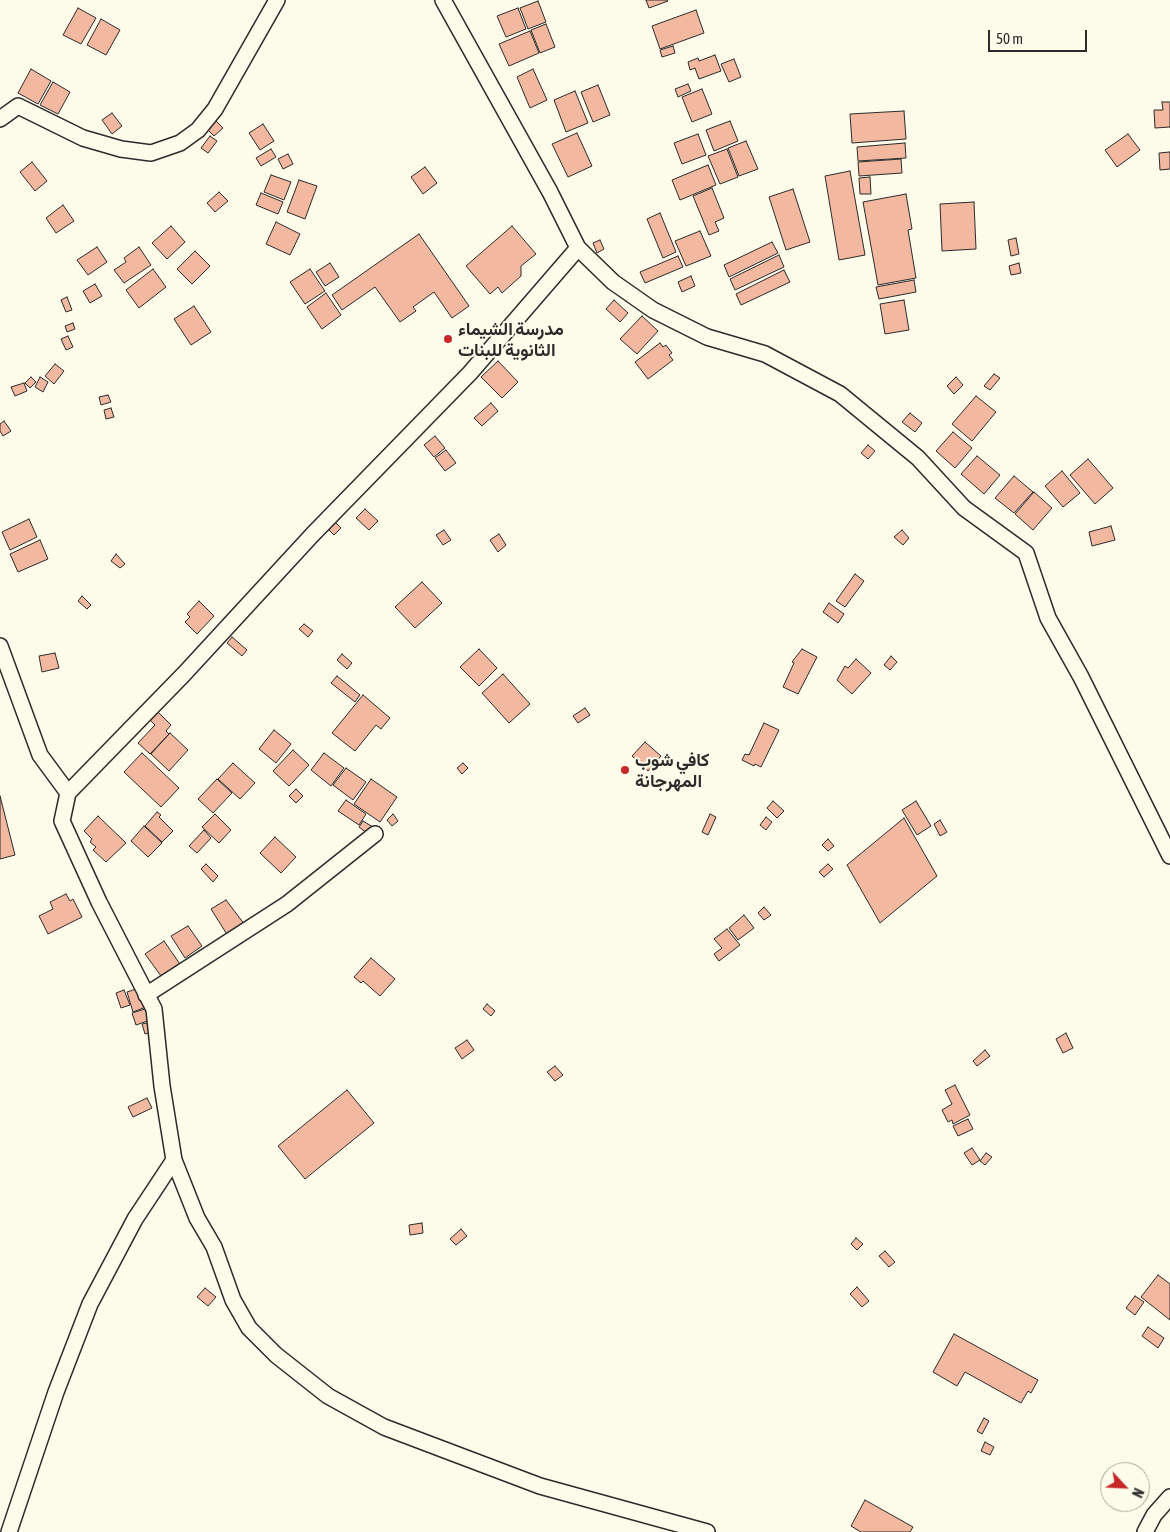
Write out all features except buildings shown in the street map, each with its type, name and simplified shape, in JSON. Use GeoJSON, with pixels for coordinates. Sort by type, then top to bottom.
{"type":"FeatureCollection","features":[{"type":"Feature","properties":{"kind":"street"},"geometry":{"type":"LineString","coordinates":[[0,119],[18,106],[84,138],[121,149],[151,153],[180,144],[198,130],[215,109],[277,0]]}},
{"type":"Feature","properties":{"kind":"street"},"geometry":{"type":"LineString","coordinates":[[443,0],[550,192],[578,248],[613,282],[653,310],[707,337],[765,354],[840,394],[918,458],[964,508],[1026,553],[1048,618],[1081,677],[1170,856]]}},
{"type":"Feature","properties":{"kind":"street"},"geometry":{"type":"LineString","coordinates":[[578,248],[470,373],[313,534],[184,674],[68,794],[62,821],[99,902],[154,1009],[162,1086],[174,1160],[197,1218],[214,1247],[233,1300],[249,1328],[276,1355],[328,1396],[384,1427],[480,1465],[540,1486],[707,1532]]}},
{"type":"Feature","properties":{"kind":"street"},"geometry":{"type":"LineString","coordinates":[[0,646],[40,755],[68,794]]}},
{"type":"Feature","properties":{"kind":"street"},"geometry":{"type":"LineString","coordinates":[[146,994],[288,904],[375,834]]}},
{"type":"Feature","properties":{"kind":"street"},"geometry":{"type":"LineString","coordinates":[[9,1532],[56,1392],[90,1304],[135,1219],[174,1160]]}},
{"type":"Feature","properties":{"kind":"street"},"geometry":{"type":"LineString","coordinates":[[1145,1532],[1154,1515],[1170,1497]]}},
{"type":"Feature","properties":{"kind":"place","name":"مدرسة الشيماء الثانوية للبنات"},"geometry":{"type":"Point","coordinates":[448,339]}},
{"type":"Feature","properties":{"kind":"place","name":"كافي شوب المهرجانة"},"geometry":{"type":"Point","coordinates":[625,770]}}]}
